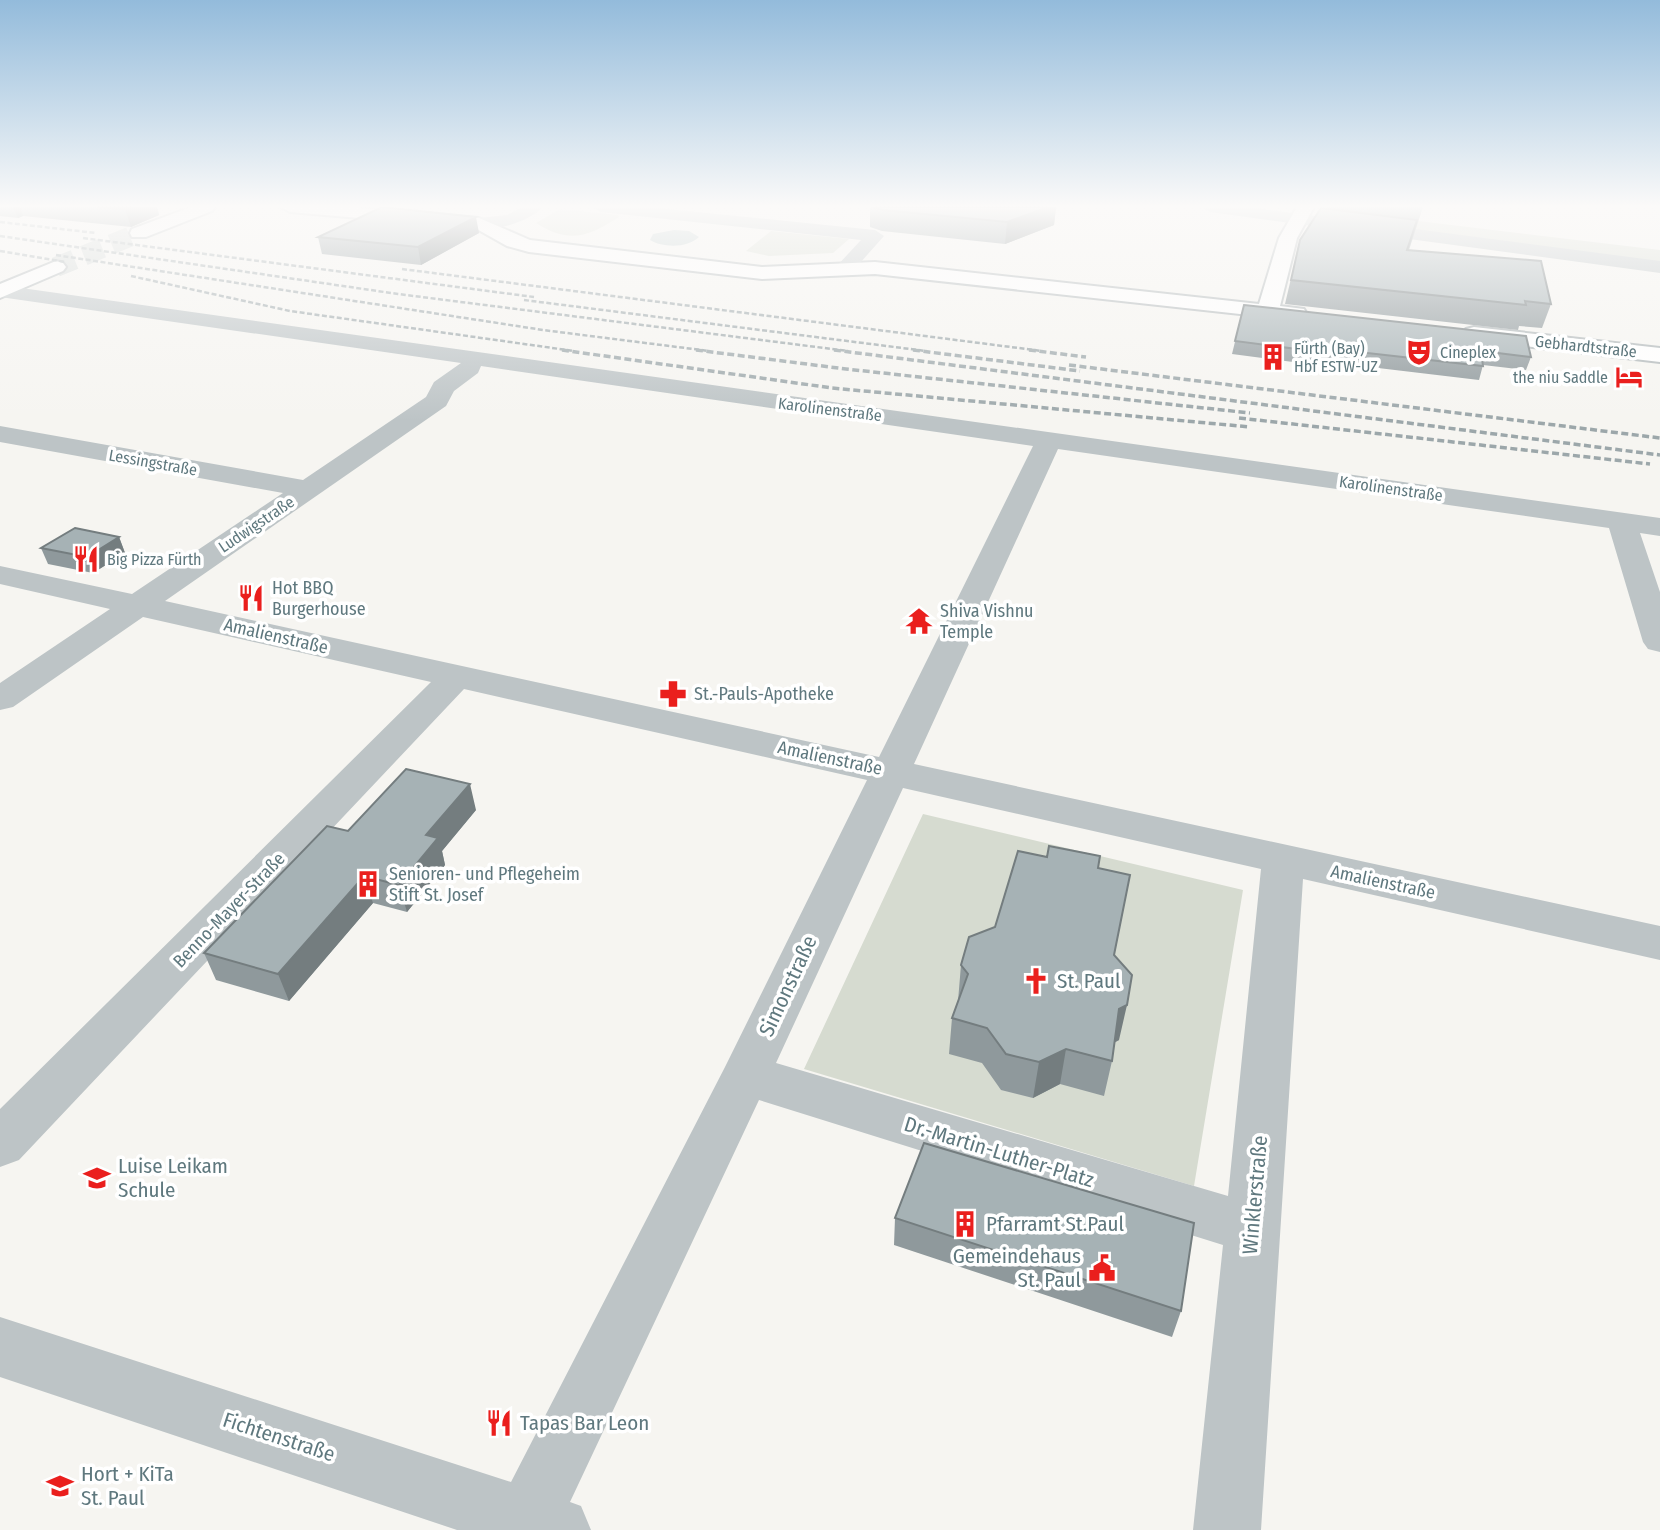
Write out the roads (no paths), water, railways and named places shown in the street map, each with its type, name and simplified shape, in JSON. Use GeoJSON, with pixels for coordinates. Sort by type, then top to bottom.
{"type":"FeatureCollection","features":[{"type":"Feature","properties":{"kind":"main road"},"geometry":{"type":"LineString","coordinates":[[1,291],[30,278]]}},
{"type":"Feature","properties":{"kind":"main road"},"geometry":{"type":"LineString","coordinates":[[971,278],[1315,316]]}},
{"type":"Feature","properties":{"kind":"main road"},"geometry":{"type":"LineString","coordinates":[[1268,311],[1277,278]]}},
{"type":"Feature","properties":{"kind":"main road","name":"Gebhardtstraße"},"geometry":{"type":"LineString","coordinates":[[1450,331],[1660,355]]}},
{"type":"Feature","properties":{"kind":"street","name":"Karolinenstraße"},"geometry":{"type":"LineString","coordinates":[[1,291],[1660,527]]}},
{"type":"Feature","properties":{"kind":"street","name":"Ludwigstraße"},"geometry":{"type":"LineString","coordinates":[[0,699],[438,401],[443,387],[470,368]]}},
{"type":"Feature","properties":{"kind":"street","name":"Lessingstraße"},"geometry":{"type":"LineString","coordinates":[[0,434],[307,489]]}},
{"type":"Feature","properties":{"kind":"street","name":"Simonstraße"},"geometry":{"type":"LineString","coordinates":[[535,1526],[746,1075],[1050,439]]}},
{"type":"Feature","properties":{"kind":"street"},"geometry":{"type":"LineString","coordinates":[[1621,521],[1660,642]]}},
{"type":"Feature","properties":{"kind":"street","name":"Amalienstraße"},"geometry":{"type":"LineString","coordinates":[[0,575],[1660,943]]}},
{"type":"Feature","properties":{"kind":"street","name":"Benno-Mayer-Straße"},"geometry":{"type":"LineString","coordinates":[[0,1144],[457,676]]}},
{"type":"Feature","properties":{"kind":"street","name":"Winklerstraße"},"geometry":{"type":"LineString","coordinates":[[1227,1530],[1283,860]]}},
{"type":"Feature","properties":{"kind":"street","name":"Dr.-Martin-Luther-Platz"},"geometry":{"type":"LineString","coordinates":[[746,1075],[1252,1228]]}},
{"type":"Feature","properties":{"kind":"street","name":"Fichtenstraße"},"geometry":{"type":"LineString","coordinates":[[0,1347],[535,1526]]}},
{"type":"Feature","properties":{"kind":"railway"},"geometry":{"type":"LineString","coordinates":[[142,278],[290,311],[574,351]]}},
{"type":"Feature","properties":{"kind":"railway"},"geometry":{"type":"LineString","coordinates":[[208,278],[543,330],[709,351]]}},
{"type":"Feature","properties":{"kind":"railway"},"geometry":{"type":"LineString","coordinates":[[291,278],[848,351]]}},
{"type":"Feature","properties":{"kind":"railway"},"geometry":{"type":"LineString","coordinates":[[392,278],[534,297]]}},
{"type":"Feature","properties":{"kind":"railway"},"geometry":{"type":"LineString","coordinates":[[475,278],[1042,351]]}},
{"type":"Feature","properties":{"kind":"railway"},"geometry":{"type":"LineString","coordinates":[[524,300],[926,351]]}},
{"type":"Feature","properties":{"kind":"railway"},"geometry":{"type":"LineString","coordinates":[[562,350],[832,388],[1250,427]]}},
{"type":"Feature","properties":{"kind":"railway"},"geometry":{"type":"LineString","coordinates":[[696,350],[1250,413]]}},
{"type":"Feature","properties":{"kind":"railway"},"geometry":{"type":"LineString","coordinates":[[834,350],[1660,455]]}},
{"type":"Feature","properties":{"kind":"railway"},"geometry":{"type":"LineString","coordinates":[[913,350],[1080,371]]}},
{"type":"Feature","properties":{"kind":"railway"},"geometry":{"type":"LineString","coordinates":[[1029,350],[1086,357]]}},
{"type":"Feature","properties":{"kind":"railway"},"geometry":{"type":"LineString","coordinates":[[1069,365],[1660,438]]}},
{"type":"Feature","properties":{"kind":"railway"},"geometry":{"type":"LineString","coordinates":[[1239,418],[1650,464]]}},
{"type":"Feature","properties":{"kind":"place","name":"Cineplex"},"geometry":{"type":"Point","coordinates":[1419,352]}},
{"type":"Feature","properties":{"kind":"place","name":"Fürth (Bay) Hbf ESTW-UZ"},"geometry":{"type":"Point","coordinates":[1273,357]}},
{"type":"Feature","properties":{"kind":"place","name":"the niu Saddle"},"geometry":{"type":"Point","coordinates":[1629,377]}},
{"type":"Feature","properties":{"kind":"place","name":"Big Pizza Fürth"},"geometry":{"type":"Point","coordinates":[86,559]}},
{"type":"Feature","properties":{"kind":"place","name":"Hot BBQ Burgerhouse"},"geometry":{"type":"Point","coordinates":[251,598]}},
{"type":"Feature","properties":{"kind":"place","name":"Shiva Vishnu Temple"},"geometry":{"type":"Point","coordinates":[919,621]}},
{"type":"Feature","properties":{"kind":"place","name":"St.-Pauls-Apotheke"},"geometry":{"type":"Point","coordinates":[673,694]}},
{"type":"Feature","properties":{"kind":"place","name":"Senioren- und Pflegeheim Stift St. Josef"},"geometry":{"type":"Point","coordinates":[368,884]}},
{"type":"Feature","properties":{"kind":"place","name":"St. Paul"},"geometry":{"type":"Point","coordinates":[1036,981]}},
{"type":"Feature","properties":{"kind":"place","name":"Luise Leikam Schule"},"geometry":{"type":"Point","coordinates":[97,1178]}},
{"type":"Feature","properties":{"kind":"place","name":"Pfarramt St.Paul"},"geometry":{"type":"Point","coordinates":[965,1224]}},
{"type":"Feature","properties":{"kind":"place","name":"Gemeindehaus St. Paul"},"geometry":{"type":"Point","coordinates":[1102,1268]}},
{"type":"Feature","properties":{"kind":"place","name":"Tapas Bar Leon"},"geometry":{"type":"Point","coordinates":[499,1423]}},
{"type":"Feature","properties":{"kind":"place","name":"Hort + KiTa St. Paul"},"geometry":{"type":"Point","coordinates":[60,1486]}}]}
